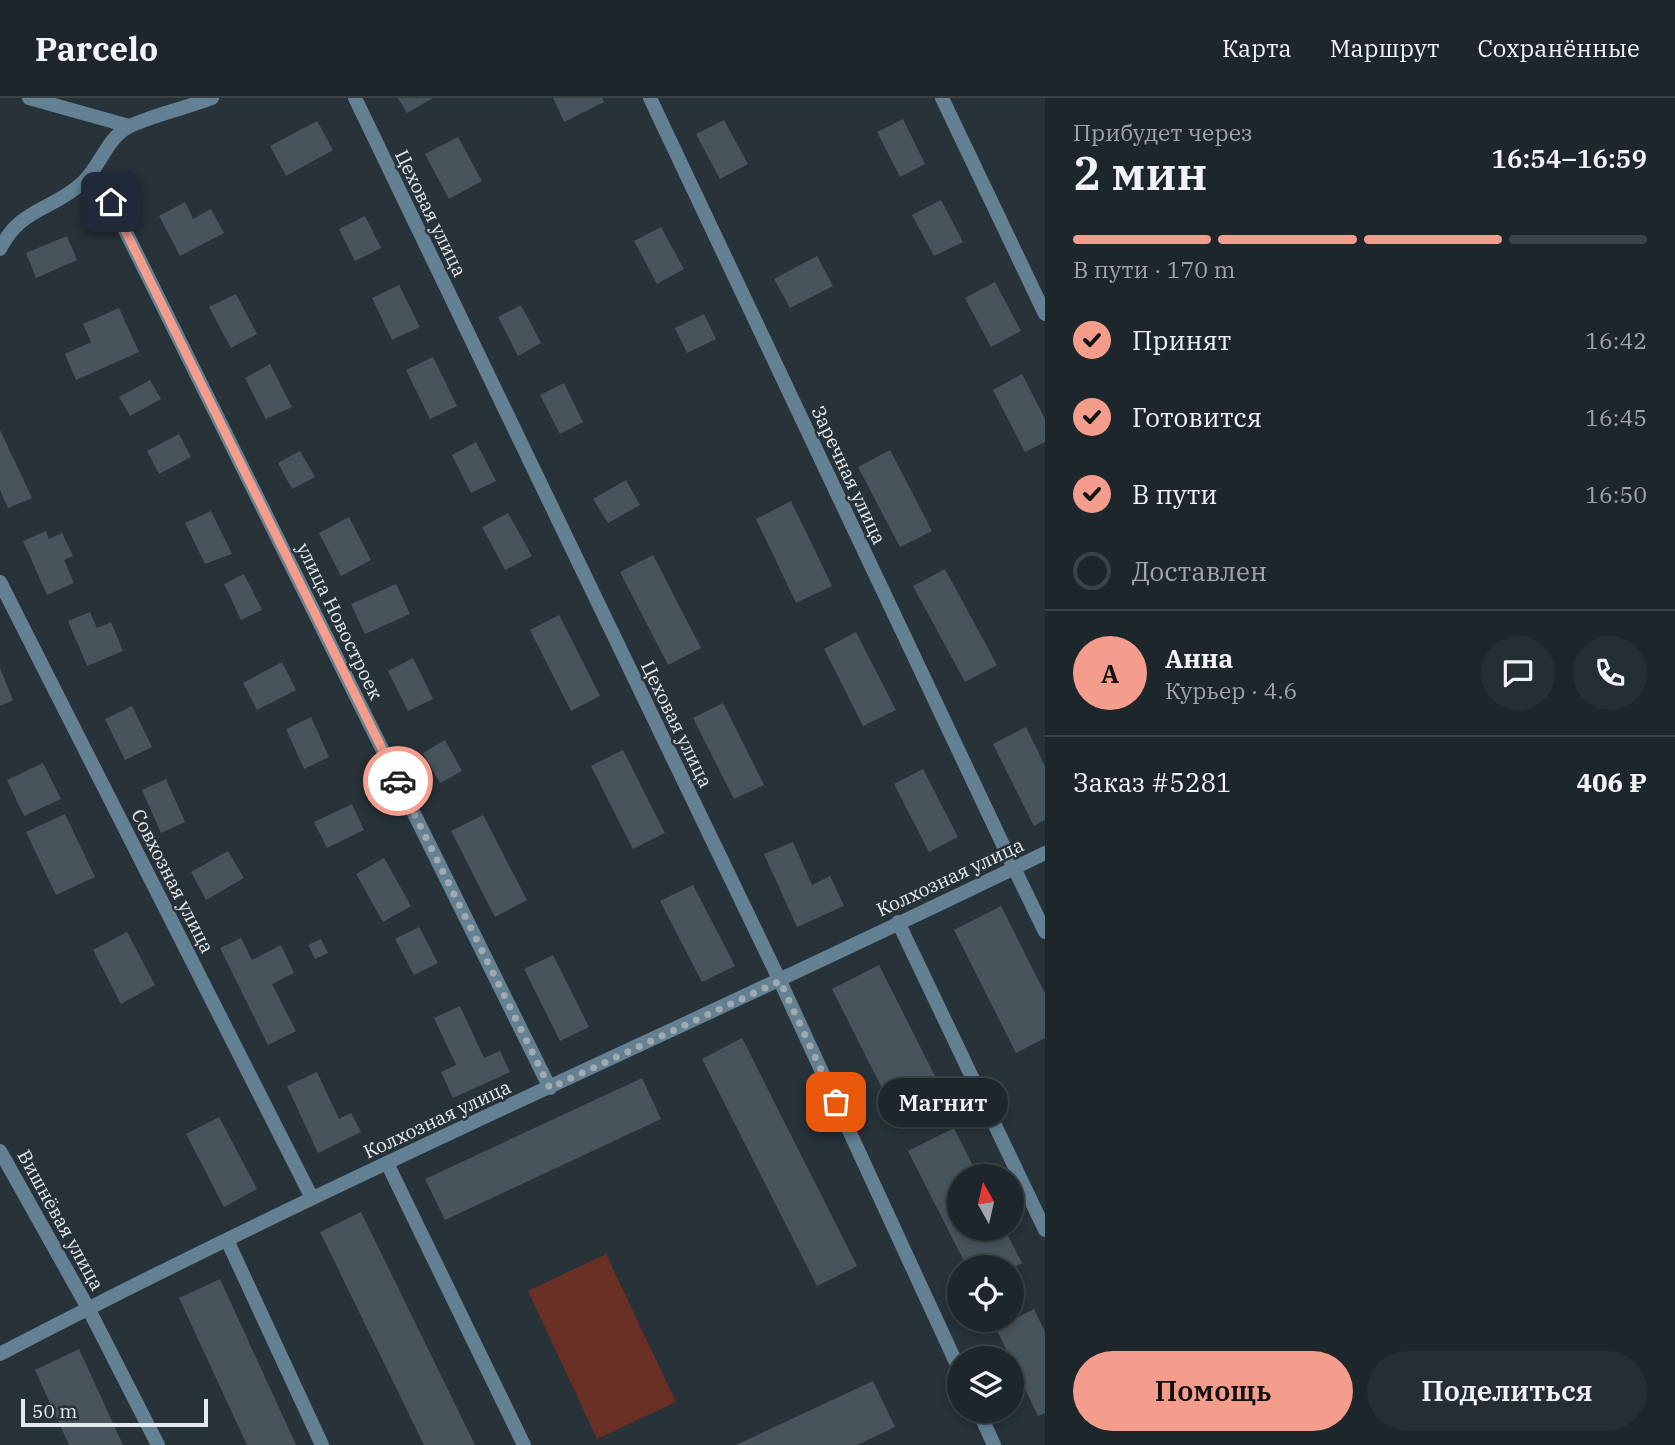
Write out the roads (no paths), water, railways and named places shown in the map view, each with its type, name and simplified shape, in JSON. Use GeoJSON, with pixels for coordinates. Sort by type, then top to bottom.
{"type":"FeatureCollection","features":[{"type":"Feature","properties":{"kind":"street"},"geometry":{"type":"LineString","coordinates":[[29,98],[129,127]]}},
{"type":"Feature","properties":{"kind":"street"},"geometry":{"type":"LineString","coordinates":[[0,249],[8,233],[20,220],[83,183],[108,144],[129,127],[212,98]]}},
{"type":"Feature","properties":{"kind":"street","name":"Цеховая улица"},"geometry":{"type":"LineString","coordinates":[[355,98],[780,981],[948,1346]]}},
{"type":"Feature","properties":{"kind":"street","name":"Заречная улица"},"geometry":{"type":"LineString","coordinates":[[650,98],[1045,932]]}},
{"type":"Feature","properties":{"kind":"street"},"geometry":{"type":"LineString","coordinates":[[942,98],[1045,314]]}},
{"type":"Feature","properties":{"kind":"street","name":"улица Новостроек"},"geometry":{"type":"LineString","coordinates":[[83,183],[111,202],[550,1088]]}},
{"type":"Feature","properties":{"kind":"street","name":"Совхозная улица"},"geometry":{"type":"LineString","coordinates":[[0,582],[312,1198]]}},
{"type":"Feature","properties":{"kind":"street","name":"Колхозная улица"},"geometry":{"type":"LineString","coordinates":[[0,1354],[312,1198],[780,981],[1045,853]]}},
{"type":"Feature","properties":{"kind":"street"},"geometry":{"type":"LineString","coordinates":[[898,922],[1045,1230]]}},
{"type":"Feature","properties":{"kind":"street","name":"Вишнёвая улица"},"geometry":{"type":"LineString","coordinates":[[0,1151],[88,1308],[158,1445]]}},
{"type":"Feature","properties":{"kind":"street"},"geometry":{"type":"LineString","coordinates":[[387,1163],[524,1445]]}},
{"type":"Feature","properties":{"kind":"street"},"geometry":{"type":"LineString","coordinates":[[227,1240],[322,1445]]}},
{"type":"Feature","properties":{"kind":"street"},"geometry":{"type":"LineString","coordinates":[[984,1423],[994,1445]]}},
{"type":"Feature","properties":{"kind":"place","name":"Магнит"},"geometry":{"type":"Point","coordinates":[836,1102]}}]}
